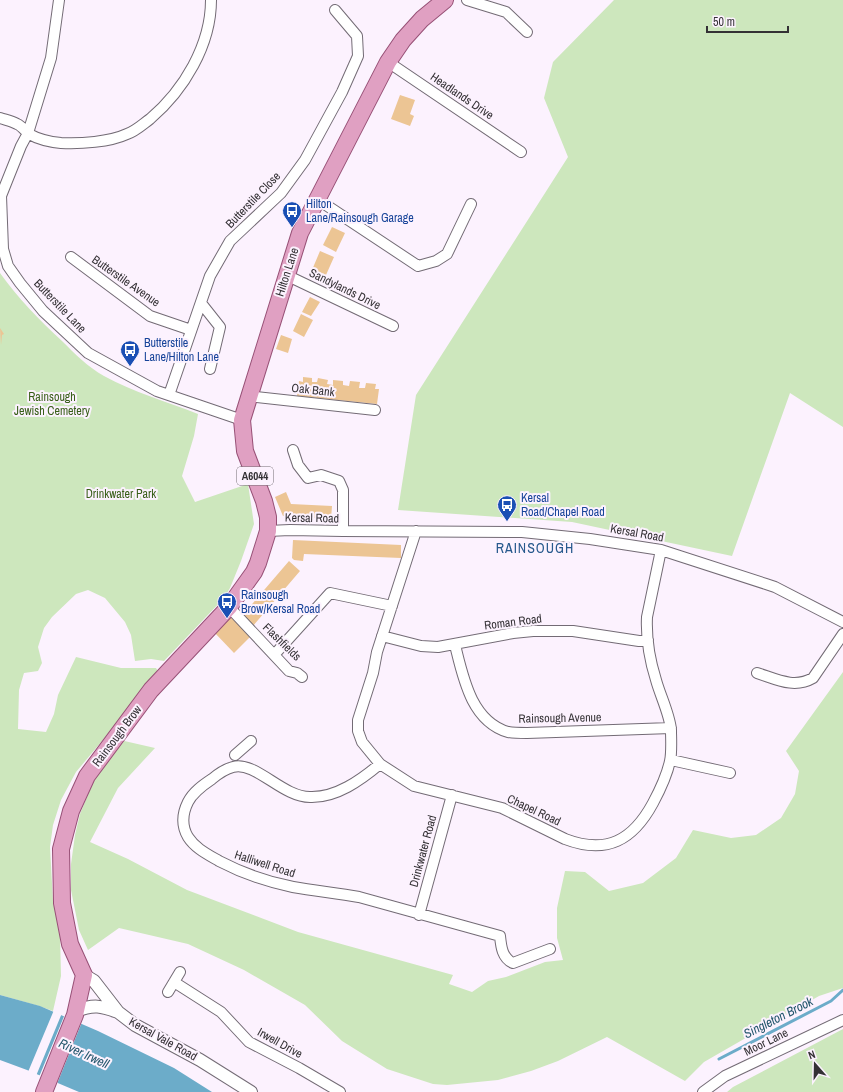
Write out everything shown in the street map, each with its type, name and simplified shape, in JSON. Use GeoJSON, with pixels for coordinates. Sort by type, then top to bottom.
{"type":"FeatureCollection","features":[{"type":"Feature","properties":{"kind":"main road","name":"Hilton Lane"},"geometry":{"type":"LineString","coordinates":[[268,531],[268,517],[264,501],[245,451],[242,420],[248,396],[286,275],[300,234],[388,62],[402,40],[422,19],[445,0]]}},
{"type":"Feature","properties":{"kind":"main road","name":"Rainsough Brow"},"geometry":{"type":"LineString","coordinates":[[84,975],[70,944],[62,903],[61,849],[71,811],[87,776],[151,690],[229,607],[254,572],[264,547],[268,531]]}},
{"type":"Feature","properties":{"kind":"main road"},"geometry":{"type":"LineString","coordinates":[[44,1092],[76,1010],[84,975]]}},
{"type":"Feature","properties":{"kind":"street","name":"Butterstile Lane"},"geometry":{"type":"LineString","coordinates":[[59,0],[51,58],[28,133],[0,196],[3,250],[8,266],[43,311],[88,353],[157,391],[242,420]]}},
{"type":"Feature","properties":{"kind":"street"},"geometry":{"type":"LineString","coordinates":[[0,118],[18,124],[28,133],[37,138],[60,143],[86,142],[128,134],[140,127],[158,112],[174,95],[191,70],[203,45],[208,27],[211,0]]}},
{"type":"Feature","properties":{"kind":"street"},"geometry":{"type":"LineString","coordinates":[[467,0],[506,12],[527,32]]}},
{"type":"Feature","properties":{"kind":"street","name":"Butterstile Close"},"geometry":{"type":"LineString","coordinates":[[169,395],[210,276],[230,242],[281,193],[305,160],[342,92],[358,56],[357,36],[335,10]]}},
{"type":"Feature","properties":{"kind":"street","name":"Headlands Drive"},"geometry":{"type":"LineString","coordinates":[[388,62],[521,152]]}},
{"type":"Feature","properties":{"kind":"street"},"geometry":{"type":"LineString","coordinates":[[317,199],[418,266],[436,261],[447,254],[471,204]]}},
{"type":"Feature","properties":{"kind":"street","name":"Butterstile Avenue"},"geometry":{"type":"LineString","coordinates":[[71,257],[84,262],[150,316],[191,330]]}},
{"type":"Feature","properties":{"kind":"street","name":"Sandylands Drive"},"geometry":{"type":"LineString","coordinates":[[286,275],[393,326]]}},
{"type":"Feature","properties":{"kind":"street"},"geometry":{"type":"LineString","coordinates":[[201,302],[220,327],[210,369]]}},
{"type":"Feature","properties":{"kind":"street","name":"Oak Bank"},"geometry":{"type":"LineString","coordinates":[[248,396],[375,410]]}},
{"type":"Feature","properties":{"kind":"street"},"geometry":{"type":"LineString","coordinates":[[293,450],[298,465],[308,478],[321,475],[339,481],[343,490],[343,531]]}},
{"type":"Feature","properties":{"kind":"street","name":"Kersal Road"},"geometry":{"type":"LineString","coordinates":[[268,531],[522,532],[590,539],[661,550],[775,587],[843,622]]}},
{"type":"Feature","properties":{"kind":"street","name":"Chapel Road"},"geometry":{"type":"LineString","coordinates":[[416,531],[377,652],[373,673],[358,720],[358,731],[362,742],[380,764],[414,786],[502,808],[575,843],[596,846],[609,844],[628,835],[641,824],[659,793],[671,760],[671,728],[655,679],[648,640],[647,617],[661,550]]}},
{"type":"Feature","properties":{"kind":"street"},"geometry":{"type":"LineString","coordinates":[[274,655],[330,593],[392,606]]}},
{"type":"Feature","properties":{"kind":"street","name":"Flashfields"},"geometry":{"type":"LineString","coordinates":[[229,607],[289,671],[297,673],[302,677]]}},
{"type":"Feature","properties":{"kind":"street","name":"Roman Road"},"geometry":{"type":"LineString","coordinates":[[382,636],[421,646],[438,647],[455,645],[491,636],[533,631],[573,631],[639,641],[648,640]]}},
{"type":"Feature","properties":{"kind":"street"},"geometry":{"type":"LineString","coordinates":[[757,673],[787,682],[799,684],[806,682],[813,678],[843,634]]}},
{"type":"Feature","properties":{"kind":"street","name":"Rainsough Avenue"},"geometry":{"type":"LineString","coordinates":[[455,645],[474,705],[493,725],[509,732],[527,733],[671,728]]}},
{"type":"Feature","properties":{"kind":"street"},"geometry":{"type":"LineString","coordinates":[[235,755],[251,741]]}},
{"type":"Feature","properties":{"kind":"street"},"geometry":{"type":"LineString","coordinates":[[671,760],[730,774]]}},
{"type":"Feature","properties":{"kind":"street","name":"Halliwell Road"},"geometry":{"type":"LineString","coordinates":[[380,764],[370,773],[349,786],[328,794],[311,798],[291,793],[256,771],[234,766],[223,770],[194,793],[184,813],[184,827],[190,840],[202,851],[230,867],[252,875],[293,887],[343,894],[500,936],[501,947],[505,956],[508,961],[513,963],[550,949]]}},
{"type":"Feature","properties":{"kind":"street","name":"Drinkwater Road"},"geometry":{"type":"LineString","coordinates":[[420,915],[452,795]]}},
{"type":"Feature","properties":{"kind":"street"},"geometry":{"type":"LineString","coordinates":[[168,992],[180,972]]}},
{"type":"Feature","properties":{"kind":"street","name":"Kersal Vale Road"},"geometry":{"type":"LineString","coordinates":[[84,975],[94,981],[118,1012],[135,1025],[200,1060],[251,1092]]}},
{"type":"Feature","properties":{"kind":"street","name":"Irwell Drive"},"geometry":{"type":"LineString","coordinates":[[174,982],[221,1012],[249,1042],[340,1092]]}},
{"type":"Feature","properties":{"kind":"street"},"geometry":{"type":"LineString","coordinates":[[76,1010],[89,1006],[96,1006],[118,1012]]}},
{"type":"Feature","properties":{"kind":"street","name":"Moor Lane"},"geometry":{"type":"LineString","coordinates":[[703,1092],[725,1076],[843,1020]]}},
{"type":"Feature","properties":{"kind":"green space"},"geometry":{"type":"Polygon","coordinates":[[[614,0],[843,0],[843,427],[790,393],[732,556],[572,522],[398,510],[416,395],[568,157],[544,98],[553,62],[614,0]]]}},
{"type":"Feature","properties":{"kind":"green space"},"geometry":{"type":"Polygon","coordinates":[[[0,273],[21,300],[37,317],[93,369],[115,382],[198,414],[194,436],[182,476],[195,502],[248,484],[254,524],[241,561],[230,588],[224,598],[164,661],[151,659],[135,661],[131,635],[125,622],[105,598],[88,590],[76,594],[52,617],[44,628],[38,647],[42,663],[38,671],[24,673],[19,690],[18,729],[46,732],[54,714],[58,695],[76,657],[121,668],[156,668],[159,673],[76,772],[61,800],[53,825],[50,847],[53,902],[60,934],[61,976],[53,1011],[0,995],[0,273]]]}},
{"type":"Feature","properties":{"kind":"green space"},"geometry":{"type":"Polygon","coordinates":[[[843,672],[843,988],[819,996],[704,1062],[685,1081],[607,1037],[558,1061],[531,1071],[498,1080],[447,1085],[433,1084],[387,1069],[342,1041],[305,1005],[244,970],[188,944],[119,928],[88,950],[79,930],[71,890],[71,864],[75,835],[80,814],[94,780],[120,740],[155,748],[118,788],[90,842],[128,859],[187,890],[298,932],[453,975],[449,984],[472,992],[488,981],[506,977],[545,962],[563,960],[557,938],[557,908],[565,871],[585,872],[609,891],[643,883],[676,858],[693,830],[731,838],[756,835],[781,818],[795,794],[799,771],[786,751],[843,672]]]}},
{"type":"Feature","properties":{"kind":"green space"},"geometry":{"type":"Polygon","coordinates":[[[843,1029],[843,1092],[727,1092],[733,1087],[843,1029]]]}},
{"type":"Feature","properties":{"kind":"water","name":"River Irwell"},"geometry":{"type":"Polygon","coordinates":[[[0,995],[40,1006],[98,1031],[174,1068],[212,1092],[79,1092],[0,1060],[0,995]]]}},
{"type":"Feature","properties":{"kind":"pier"},"geometry":{"type":"Polygon","coordinates":[[[54,1010],[62,1013],[36,1076],[28,1072],[54,1010]]]}},
{"type":"Feature","properties":{"kind":"pier"},"geometry":{"type":"Polygon","coordinates":[[[65,1014],[82,1022],[57,1084],[39,1077],[65,1014]]]}},
{"type":"Feature","properties":{"kind":"building"},"geometry":{"type":"Polygon","coordinates":[[[400,95],[415,100],[410,114],[414,116],[410,126],[391,119],[400,95]]]}},
{"type":"Feature","properties":{"kind":"building"},"geometry":{"type":"Polygon","coordinates":[[[332,227],[345,233],[336,252],[323,245],[332,227]]]}},
{"type":"Feature","properties":{"kind":"building"},"geometry":{"type":"Polygon","coordinates":[[[320,251],[334,257],[326,275],[312,270],[320,251]]]}},
{"type":"Feature","properties":{"kind":"building"},"geometry":{"type":"Polygon","coordinates":[[[310,297],[320,302],[311,316],[302,312],[310,297]]]}},
{"type":"Feature","properties":{"kind":"building"},"geometry":{"type":"Polygon","coordinates":[[[301,314],[313,320],[304,337],[293,331],[301,314]]]}},
{"type":"Feature","properties":{"kind":"building"},"geometry":{"type":"Polygon","coordinates":[[[0,328],[4,334],[2,335],[1,345],[0,328]]]}},
{"type":"Feature","properties":{"kind":"building"},"geometry":{"type":"Polygon","coordinates":[[[281,335],[292,339],[288,353],[276,349],[281,335]]]}},
{"type":"Feature","properties":{"kind":"building"},"geometry":{"type":"Polygon","coordinates":[[[303,377],[312,378],[312,382],[317,382],[318,378],[328,380],[327,384],[333,385],[333,380],[343,381],[343,385],[349,386],[350,381],[360,382],[359,388],[365,388],[366,383],[376,384],[375,389],[379,389],[377,404],[297,396],[299,381],[303,382],[303,377]]]}},
{"type":"Feature","properties":{"kind":"building"},"geometry":{"type":"Polygon","coordinates":[[[286,492],[291,504],[332,506],[331,519],[283,516],[275,497],[286,492]]]}},
{"type":"Feature","properties":{"kind":"building"},"geometry":{"type":"Polygon","coordinates":[[[293,540],[401,545],[401,558],[304,554],[303,561],[294,560],[292,558],[293,540]]]}},
{"type":"Feature","properties":{"kind":"building"},"geometry":{"type":"Polygon","coordinates":[[[289,561],[300,571],[253,626],[241,617],[289,561]]]}},
{"type":"Feature","properties":{"kind":"building"},"geometry":{"type":"Polygon","coordinates":[[[230,615],[251,636],[234,653],[214,632],[230,615]]]}},
{"type":"Feature","properties":{"kind":"waterway","name":"Singleton Brook"},"geometry":{"type":"LineString","coordinates":[[719,1059],[831,1001],[843,990]]}},
{"type":"Feature","properties":{"kind":"place","name":"Hilton Lane/Rainsough Garage"},"geometry":{"type":"Point","coordinates":[292,228]}},
{"type":"Feature","properties":{"kind":"place","name":"Butterstile Lane/Hilton Lane"},"geometry":{"type":"Point","coordinates":[130,367]}},
{"type":"Feature","properties":{"kind":"place","name":"Kersal Road/Chapel Road"},"geometry":{"type":"Point","coordinates":[507,522]}},
{"type":"Feature","properties":{"kind":"place","name":"Rainsough Brow/Kersal Road"},"geometry":{"type":"Point","coordinates":[227,619]}},
{"type":"Feature","properties":{"kind":"district","name":"RAINSOUGH"},"geometry":{"type":"Point","coordinates":[535,548]}},
{"type":"Feature","properties":{"kind":"park label","name":"Rainsough Jewish Cemetery"},"geometry":{"type":"Point","coordinates":[52,404]}},
{"type":"Feature","properties":{"kind":"park label","name":"Drinkwater Park"},"geometry":{"type":"Point","coordinates":[121,494]}}]}
